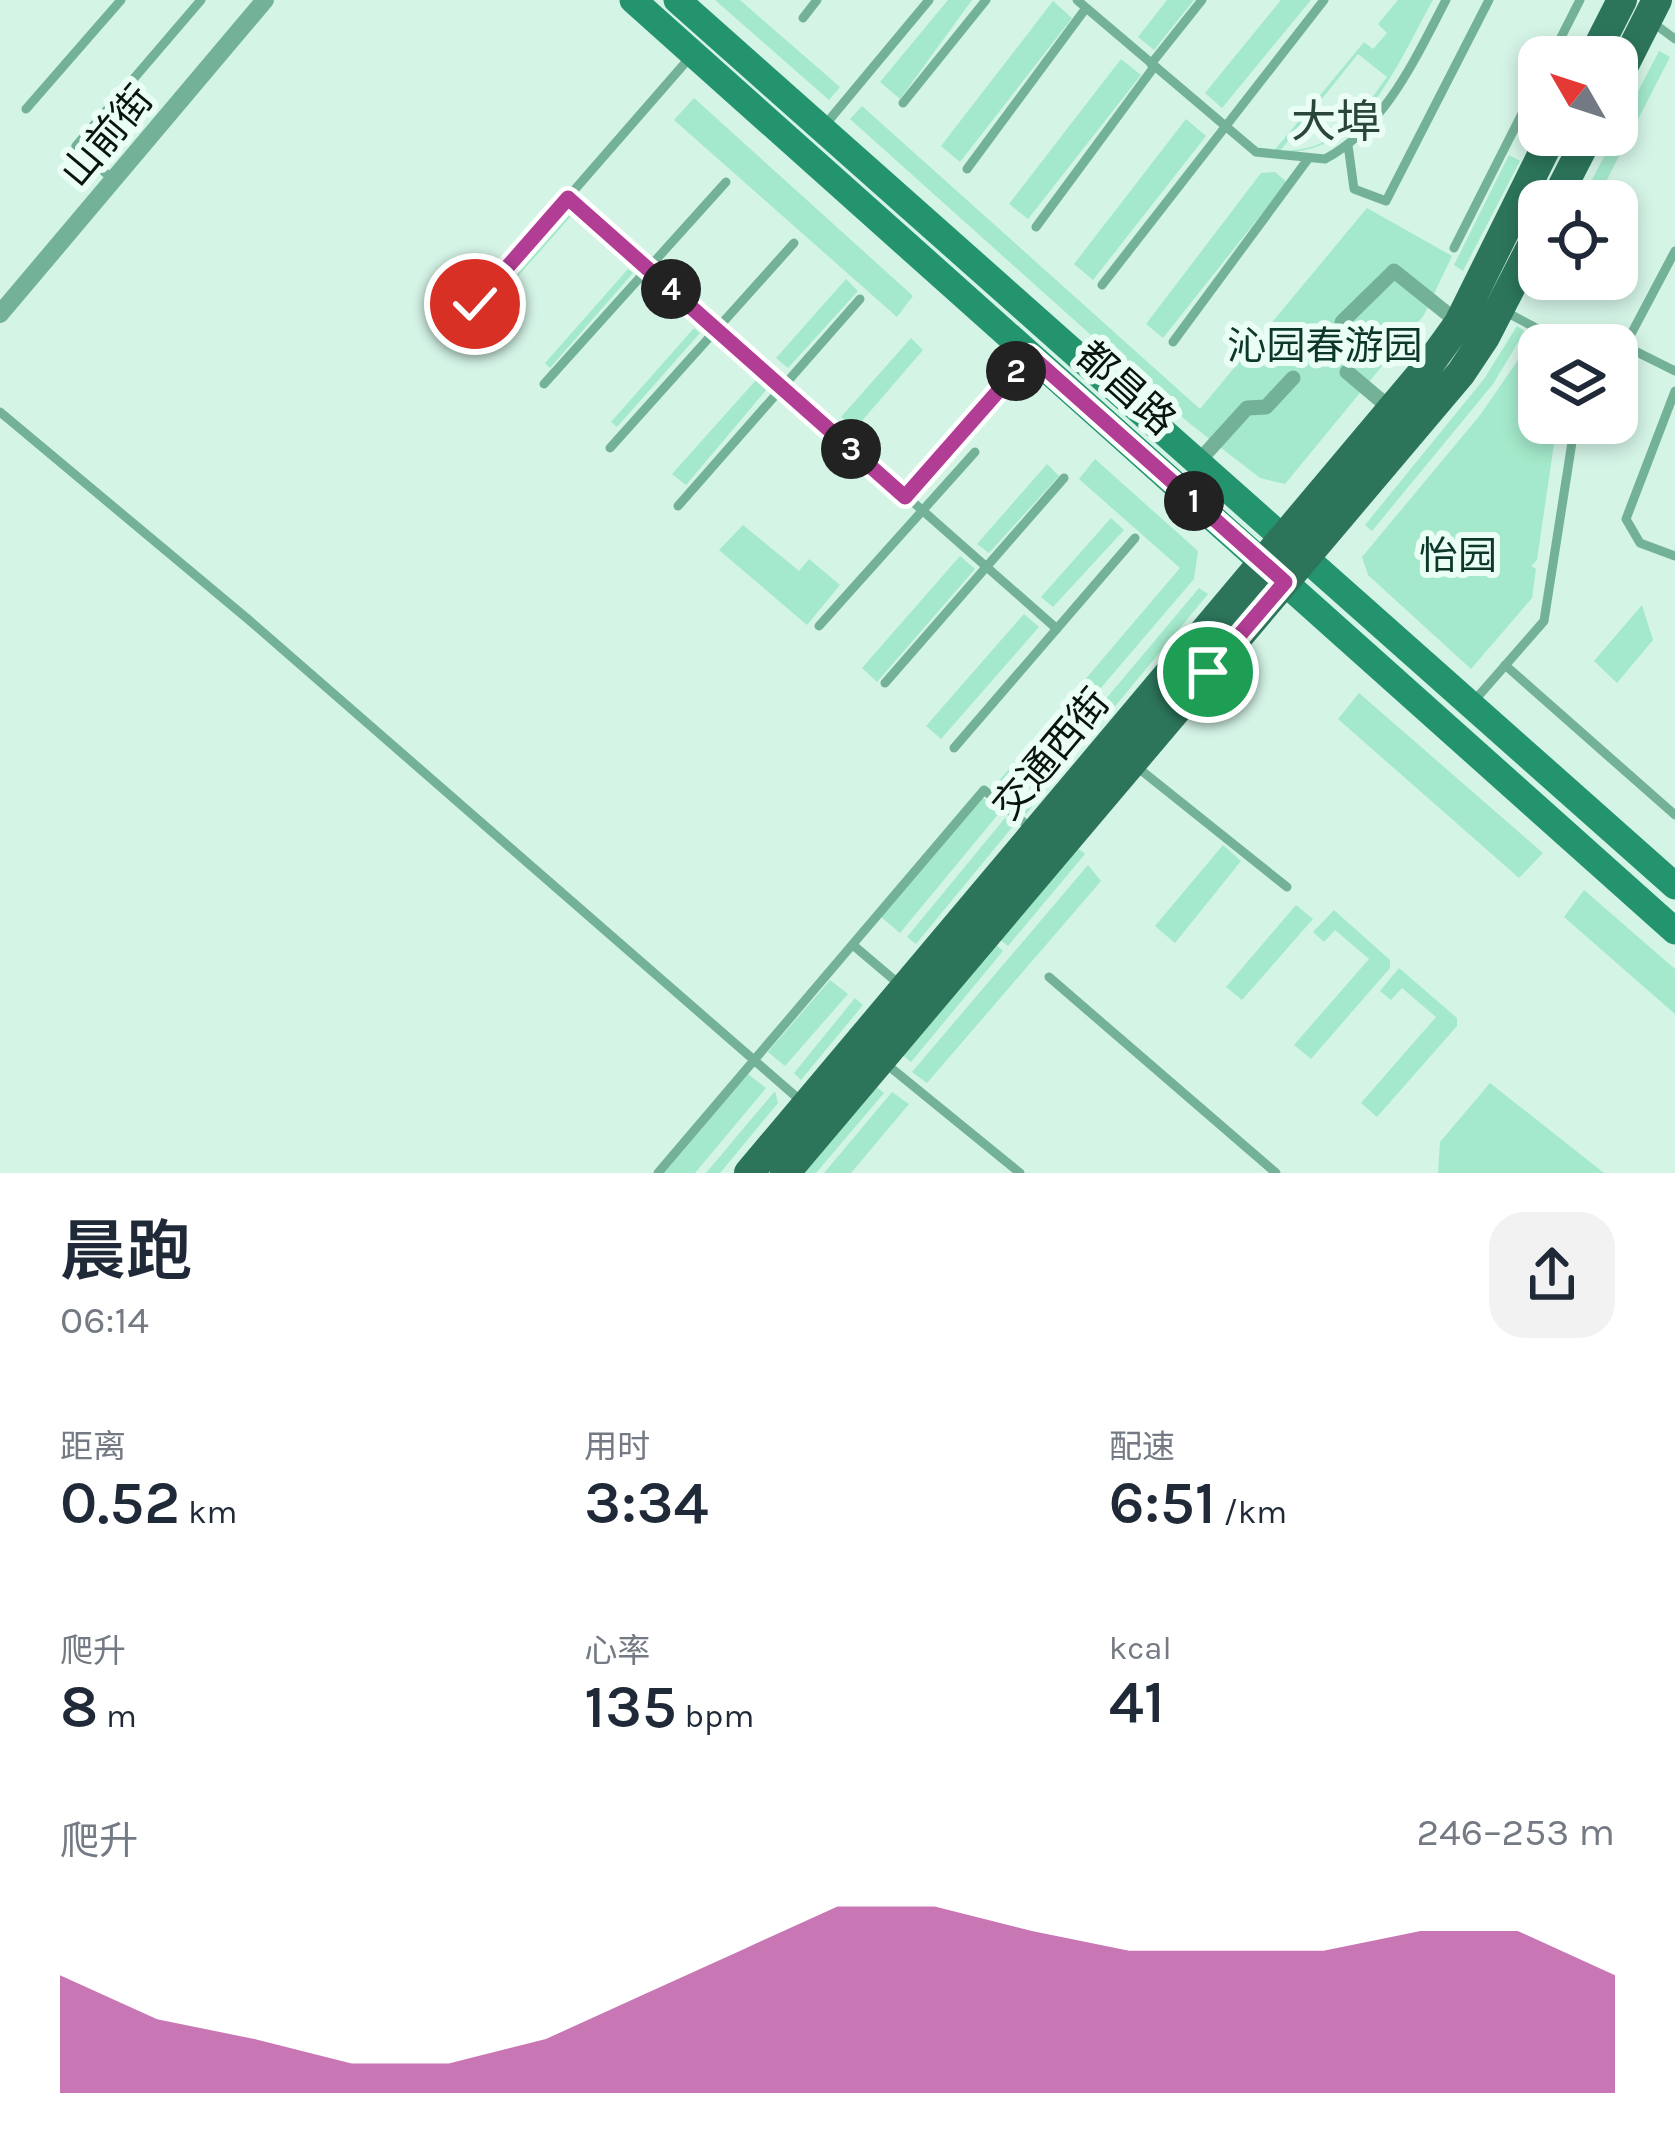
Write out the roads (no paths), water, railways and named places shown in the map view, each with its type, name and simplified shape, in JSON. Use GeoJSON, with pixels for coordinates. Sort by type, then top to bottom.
{"type":"FeatureCollection","features":[{"type":"Feature","properties":{"kind":"main road","name":"都昌路"},"geometry":{"type":"LineString","coordinates":[[633,0],[1675,931]]}},
{"type":"Feature","properties":{"kind":"main road","name":"都昌路"},"geometry":{"type":"LineString","coordinates":[[677,0],[1675,886]]}},
{"type":"Feature","properties":{"kind":"main road"},"geometry":{"type":"LineString","coordinates":[[1603,36],[1622,0]]}},
{"type":"Feature","properties":{"kind":"main road"},"geometry":{"type":"LineString","coordinates":[[1638,38],[1653,9]]}},
{"type":"Feature","properties":{"kind":"main road","name":"交通西街"},"geometry":{"type":"LineString","coordinates":[[1294,548],[1459,323],[1542,156]]}},
{"type":"Feature","properties":{"kind":"main road","name":"交通西街"},"geometry":{"type":"LineString","coordinates":[[749,1173],[1036,832],[1294,548],[1461,373],[1518,273]]}},
{"type":"Feature","properties":{"kind":"main road","name":"交通西街"},"geometry":{"type":"LineString","coordinates":[[785,1173],[1132,763],[1274,572]]}},
{"type":"Feature","properties":{"kind":"street","name":"山前街"},"geometry":{"type":"LineString","coordinates":[[0,314],[265,0]]}},
{"type":"Feature","properties":{"kind":"street"},"geometry":{"type":"LineString","coordinates":[[1342,322],[1394,272],[1459,323]]}},
{"type":"Feature","properties":{"kind":"street"},"geometry":{"type":"LineString","coordinates":[[1347,372],[1391,410]]}},
{"type":"Feature","properties":{"kind":"street"},"geometry":{"type":"LineString","coordinates":[[1198,462],[1247,408],[1266,407],[1292,378]]}},
{"type":"Feature","properties":{"kind":"lane"},"geometry":{"type":"LineString","coordinates":[[26,109],[121,0]]}},
{"type":"Feature","properties":{"kind":"lane"},"geometry":{"type":"LineString","coordinates":[[112,179],[76,146],[201,0]]}},
{"type":"Feature","properties":{"kind":"lane"},"geometry":{"type":"LineString","coordinates":[[803,18],[818,0]]}},
{"type":"Feature","properties":{"kind":"lane"},"geometry":{"type":"LineString","coordinates":[[822,129],[928,0]]}},
{"type":"Feature","properties":{"kind":"lane"},"geometry":{"type":"LineString","coordinates":[[903,103],[986,0]]}},
{"type":"Feature","properties":{"kind":"lane"},"geometry":{"type":"LineString","coordinates":[[1077,0],[1256,152],[1308,159],[1324,159],[1348,145],[1405,78],[1446,0]]}},
{"type":"Feature","properties":{"kind":"lane"},"geometry":{"type":"LineString","coordinates":[[1036,227],[1202,0]]}},
{"type":"Feature","properties":{"kind":"lane"},"geometry":{"type":"LineString","coordinates":[[1102,285],[1324,0]]}},
{"type":"Feature","properties":{"kind":"lane"},"geometry":{"type":"LineString","coordinates":[[1348,145],[1354,189],[1386,201],[1489,0]]}},
{"type":"Feature","properties":{"kind":"lane"},"geometry":{"type":"LineString","coordinates":[[1562,36],[1580,0]]}},
{"type":"Feature","properties":{"kind":"lane"},"geometry":{"type":"LineString","coordinates":[[967,169],[1086,8]]}},
{"type":"Feature","properties":{"kind":"lane"},"geometry":{"type":"LineString","coordinates":[[1653,9],[1675,39]]}},
{"type":"Feature","properties":{"kind":"lane"},"geometry":{"type":"LineString","coordinates":[[475,304],[693,54]]}},
{"type":"Feature","properties":{"kind":"lane"},"geometry":{"type":"LineString","coordinates":[[1454,248],[1518,121]]}},
{"type":"Feature","properties":{"kind":"lane"},"geometry":{"type":"LineString","coordinates":[[1510,137],[1518,139]]}},
{"type":"Feature","properties":{"kind":"lane"},"geometry":{"type":"LineString","coordinates":[[1173,342],[1308,159]]}},
{"type":"Feature","properties":{"kind":"lane"},"geometry":{"type":"LineString","coordinates":[[544,384],[726,182]]}},
{"type":"Feature","properties":{"kind":"lane"},"geometry":{"type":"LineString","coordinates":[[568,198],[1057,629]]}},
{"type":"Feature","properties":{"kind":"lane"},"geometry":{"type":"LineString","coordinates":[[610,448],[794,243]]}},
{"type":"Feature","properties":{"kind":"lane"},"geometry":{"type":"LineString","coordinates":[[1675,251],[1629,338],[1635,351],[1675,371]]}},
{"type":"Feature","properties":{"kind":"lane"},"geometry":{"type":"LineString","coordinates":[[678,506],[860,298]]}},
{"type":"Feature","properties":{"kind":"lane"},"geometry":{"type":"LineString","coordinates":[[1500,309],[1528,324]]}},
{"type":"Feature","properties":{"kind":"lane"},"geometry":{"type":"LineString","coordinates":[[905,497],[1030,355]]}},
{"type":"Feature","properties":{"kind":"lane"},"geometry":{"type":"LineString","coordinates":[[1675,392],[1626,519],[1640,543],[1675,556]]}},
{"type":"Feature","properties":{"kind":"lane"},"geometry":{"type":"LineString","coordinates":[[0,412],[249,620],[806,1105]]}},
{"type":"Feature","properties":{"kind":"lane"},"geometry":{"type":"LineString","coordinates":[[1471,705],[1544,621],[1571,444]]}},
{"type":"Feature","properties":{"kind":"lane"},"geometry":{"type":"LineString","coordinates":[[819,626],[975,452]]}},
{"type":"Feature","properties":{"kind":"lane"},"geometry":{"type":"LineString","coordinates":[[885,683],[1064,478]]}},
{"type":"Feature","properties":{"kind":"lane"},"geometry":{"type":"LineString","coordinates":[[954,748],[1135,538]]}},
{"type":"Feature","properties":{"kind":"lane"},"geometry":{"type":"LineString","coordinates":[[1505,665],[1675,814]]}},
{"type":"Feature","properties":{"kind":"lane"},"geometry":{"type":"LineString","coordinates":[[1132,763],[1287,887]]}},
{"type":"Feature","properties":{"kind":"lane"},"geometry":{"type":"LineString","coordinates":[[658,1173],[984,790],[1036,832]]}},
{"type":"Feature","properties":{"kind":"lane"},"geometry":{"type":"LineString","coordinates":[[853,945],[904,988]]}},
{"type":"Feature","properties":{"kind":"lane"},"geometry":{"type":"LineString","coordinates":[[1049,977],[1276,1173]]}},
{"type":"Feature","properties":{"kind":"lane"},"geometry":{"type":"LineString","coordinates":[[881,1060],[1020,1173]]}},
{"type":"Feature","properties":{"kind":"district","name":"大埠"},"geometry":{"type":"Point","coordinates":[1336,122]}},
{"type":"Feature","properties":{"kind":"park label","name":"沁园春游园"},"geometry":{"type":"Point","coordinates":[1325,346]}},
{"type":"Feature","properties":{"kind":"park label","name":"怡园"},"geometry":{"type":"Point","coordinates":[1458,556]}}]}
